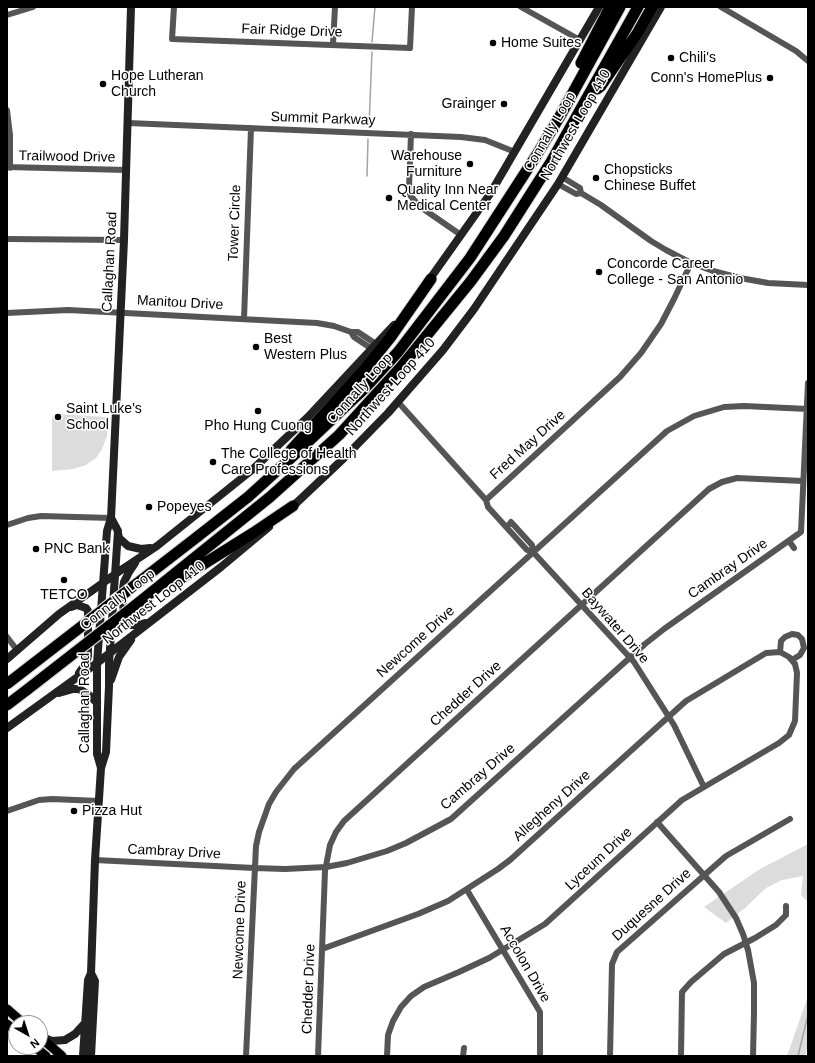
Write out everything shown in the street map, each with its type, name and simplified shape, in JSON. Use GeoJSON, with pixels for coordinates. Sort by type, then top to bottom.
{"type":"FeatureCollection","features":[{"type":"Feature","properties":{"kind":"highway"},"geometry":{"type":"LineString","coordinates":[[518,184],[610,7]]}},
{"type":"Feature","properties":{"kind":"highway","name":"Connally Loop"},"geometry":{"type":"LineString","coordinates":[[7,684],[248,497],[292,458],[360,393],[393,357],[470,258],[518,184],[559,118],[620,7]]}},
{"type":"Feature","properties":{"kind":"highway","name":"Connally Loop"},"geometry":{"type":"LineString","coordinates":[[7,705],[132,608],[270,497],[339,436],[401,367],[462,292],[504,236],[551,162],[638,7]]}},
{"type":"Feature","properties":{"kind":"highway"},"geometry":{"type":"LineString","coordinates":[[586,99],[601,86],[638,32],[652,7]]}},
{"type":"Feature","properties":{"kind":"highway"},"geometry":{"type":"LineString","coordinates":[[197,537],[293,447],[365,369],[390,338],[431,279]]}},
{"type":"Feature","properties":{"kind":"highway"},"geometry":{"type":"LineString","coordinates":[[132,608],[293,506]]}},
{"type":"Feature","properties":{"kind":"main road","name":"Callaghan Road"},"geometry":{"type":"LineString","coordinates":[[101,768],[97,754],[97,663],[107,531],[111,518],[127,170],[131,7]]}},
{"type":"Feature","properties":{"kind":"main road"},"geometry":{"type":"LineString","coordinates":[[8,656],[59,614],[157,546],[202,511],[269,455],[308,417],[400,319],[431,279],[490,194],[599,7]]}},
{"type":"Feature","properties":{"kind":"main road","name":"Northwest Loop 410"},"geometry":{"type":"LineString","coordinates":[[7,728],[97,663],[248,545],[293,506],[343,459],[398,402],[443,350],[474,309],[560,180],[661,7]]}},
{"type":"Feature","properties":{"kind":"main road"},"geometry":{"type":"LineString","coordinates":[[111,518],[123,542],[134,548],[147,549],[157,546]]}},
{"type":"Feature","properties":{"kind":"main road","name":"Callaghan Road"},"geometry":{"type":"LineString","coordinates":[[83,1056],[87,985],[91,973],[95,860],[101,768],[106,752],[110,653],[118,531]]}},
{"type":"Feature","properties":{"kind":"main road"},"geometry":{"type":"LineString","coordinates":[[140,557],[128,572],[124,582],[122,596],[125,620],[129,625],[134,626],[151,621]]}},
{"type":"Feature","properties":{"kind":"main road"},"geometry":{"type":"LineString","coordinates":[[59,614],[77,605],[86,608],[88,611],[88,656],[86,663],[74,680]]}},
{"type":"Feature","properties":{"kind":"main road"},"geometry":{"type":"LineString","coordinates":[[109,686],[120,657],[126,646],[138,631]]}},
{"type":"Feature","properties":{"kind":"main road"},"geometry":{"type":"LineString","coordinates":[[52,695],[73,689],[79,689],[97,703]]}},
{"type":"Feature","properties":{"kind":"main road","name":"Callaghan Road"},"geometry":{"type":"LineString","coordinates":[[90,1056],[95,981],[91,973]]}},
{"type":"Feature","properties":{"kind":"main road"},"geometry":{"type":"LineString","coordinates":[[48,1040],[52,1041],[65,1040],[75,1034],[86,1022]]}},
{"type":"Feature","properties":{"kind":"main road"},"geometry":{"type":"LineString","coordinates":[[48,1044],[62,1056]]}},
{"type":"Feature","properties":{"kind":"street"},"geometry":{"type":"LineString","coordinates":[[7,15],[33,7]]}},
{"type":"Feature","properties":{"kind":"street","name":"Fair Ridge Drive"},"geometry":{"type":"LineString","coordinates":[[174,7],[172,39],[410,48],[412,7]]}},
{"type":"Feature","properties":{"kind":"street"},"geometry":{"type":"LineString","coordinates":[[333,44],[335,7]]}},
{"type":"Feature","properties":{"kind":"street"},"geometry":{"type":"LineString","coordinates":[[521,7],[580,40]]}},
{"type":"Feature","properties":{"kind":"street"},"geometry":{"type":"LineString","coordinates":[[721,7],[796,51],[808,61]]}},
{"type":"Feature","properties":{"kind":"street"},"geometry":{"type":"LineString","coordinates":[[7,110],[10,135],[8,168]]}},
{"type":"Feature","properties":{"kind":"street","name":"Summit Parkway"},"geometry":{"type":"LineString","coordinates":[[128,123],[411,134],[473,138],[496,144],[515,152]]}},
{"type":"Feature","properties":{"kind":"street","name":"Tower Circle"},"geometry":{"type":"LineString","coordinates":[[244,318],[251,128]]}},
{"type":"Feature","properties":{"kind":"street"},"geometry":{"type":"LineString","coordinates":[[411,134],[410,195],[419,206],[461,235]]}},
{"type":"Feature","properties":{"kind":"street","name":"Trailwood Drive"},"geometry":{"type":"LineString","coordinates":[[8,168],[127,170]]}},
{"type":"Feature","properties":{"kind":"street"},"geometry":{"type":"LineString","coordinates":[[560,180],[576,194],[581,192],[656,244],[691,263],[713,272],[740,278],[768,283],[808,285]]}},
{"type":"Feature","properties":{"kind":"street"},"geometry":{"type":"LineString","coordinates":[[7,239],[124,240]]}},
{"type":"Feature","properties":{"kind":"street","name":"Fred May Drive"},"geometry":{"type":"LineString","coordinates":[[486,500],[620,377],[641,353],[661,324],[691,263]]}},
{"type":"Feature","properties":{"kind":"street","name":"Manitou Drive"},"geometry":{"type":"LineString","coordinates":[[7,313],[60,310],[121,312],[326,324],[350,332],[358,332],[374,347]]}},
{"type":"Feature","properties":{"kind":"street","name":"Cambray Drive"},"geometry":{"type":"LineString","coordinates":[[95,860],[285,869],[326,867],[347,863],[387,851],[406,843],[451,819],[629,658],[664,629],[801,532],[808,383]]}},
{"type":"Feature","properties":{"kind":"street","name":"Baywater Drive"},"geometry":{"type":"LineString","coordinates":[[398,402],[486,500],[488,507],[532,545],[533,552],[638,668],[676,728],[704,787]]}},
{"type":"Feature","properties":{"kind":"street","name":"Newcome Drive"},"geometry":{"type":"LineString","coordinates":[[246,1056],[256,846],[263,818],[276,792],[294,769],[656,440],[681,422],[708,411],[724,407],[744,406],[807,409]]}},
{"type":"Feature","properties":{"kind":"street"},"geometry":{"type":"LineString","coordinates":[[587,407],[592,413]]}},
{"type":"Feature","properties":{"kind":"street","name":"Chedder Drive"},"geometry":{"type":"LineString","coordinates":[[318,1056],[326,867],[328,852],[333,839],[344,821],[698,498],[715,485],[737,478],[803,482]]}},
{"type":"Feature","properties":{"kind":"street"},"geometry":{"type":"LineString","coordinates":[[7,525],[28,518],[41,516],[111,518]]}},
{"type":"Feature","properties":{"kind":"street","name":"Cambray Drive"},"geometry":{"type":"LineString","coordinates":[[789,541],[794,548]]}},
{"type":"Feature","properties":{"kind":"street"},"geometry":{"type":"LineString","coordinates":[[792,634],[802,639],[804,648],[800,655],[792,660],[782,653],[781,641],[785,637],[792,634]]}},
{"type":"Feature","properties":{"kind":"street"},"geometry":{"type":"LineString","coordinates":[[7,637],[17,650]]}},
{"type":"Feature","properties":{"kind":"street","name":"Allegheny Drive"},"geometry":{"type":"LineString","coordinates":[[322,949],[418,914],[448,901],[467,890],[510,860],[686,701],[766,653],[782,653]]}},
{"type":"Feature","properties":{"kind":"street","name":"Lyceum Drive"},"geometry":{"type":"LineString","coordinates":[[387,1056],[388,1035],[392,1021],[401,1007],[411,996],[424,987],[474,966],[545,924],[682,800],[779,743],[788,735],[794,721],[796,667],[792,660]]}},
{"type":"Feature","properties":{"kind":"street"},"geometry":{"type":"LineString","coordinates":[[7,811],[39,800],[52,799],[100,801]]}},
{"type":"Feature","properties":{"kind":"street","name":"Duquesne Drive"},"geometry":{"type":"LineString","coordinates":[[610,1056],[612,964],[617,952],[726,856],[790,818]]}},
{"type":"Feature","properties":{"kind":"street"},"geometry":{"type":"LineString","coordinates":[[658,822],[705,874],[727,903],[736,918],[746,943],[754,983],[753,1056]]}},
{"type":"Feature","properties":{"kind":"street","name":"Accolon Drive"},"geometry":{"type":"LineString","coordinates":[[467,890],[540,1012],[540,1056]]}},
{"type":"Feature","properties":{"kind":"street"},"geometry":{"type":"LineString","coordinates":[[681,1056],[682,992],[691,982],[724,954],[766,932],[776,925],[786,915],[786,906]]}},
{"type":"Feature","properties":{"kind":"street"},"geometry":{"type":"LineString","coordinates":[[463,1056],[464,1048]]}},
{"type":"Feature","properties":{"kind":"shaded area"},"geometry":{"type":"Polygon","coordinates":[[[56,414],[107,417],[107,436],[102,449],[96,458],[86,465],[73,469],[52,471],[52,417],[56,414]]]}},
{"type":"Feature","properties":{"kind":"shaded area"},"geometry":{"type":"Polygon","coordinates":[[[808,844],[808,902],[801,895],[803,876],[782,880],[766,888],[745,908],[726,923],[704,907],[760,869],[808,844]]]}},
{"type":"Feature","properties":{"kind":"shaded area"},"geometry":{"type":"Polygon","coordinates":[[[808,996],[808,1045],[805,1056],[787,1056],[808,996]]]}},
{"type":"Feature","properties":{"kind":"waterway"},"geometry":{"type":"LineString","coordinates":[[372,42],[375,7]]}},
{"type":"Feature","properties":{"kind":"waterway"},"geometry":{"type":"LineString","coordinates":[[369,126],[372,52]]}},
{"type":"Feature","properties":{"kind":"waterway"},"geometry":{"type":"LineString","coordinates":[[367,176],[368,139]]}},
{"type":"Feature","properties":{"kind":"waterway"},"geometry":{"type":"LineString","coordinates":[[798,1056],[808,1015]]}},
{"type":"Feature","properties":{"kind":"place","name":"Home Suites"},"geometry":{"type":"Point","coordinates":[493,43]}},
{"type":"Feature","properties":{"kind":"place","name":"Chili's"},"geometry":{"type":"Point","coordinates":[671,58]}},
{"type":"Feature","properties":{"kind":"place","name":"Conn's HomePlus"},"geometry":{"type":"Point","coordinates":[770,78]}},
{"type":"Feature","properties":{"kind":"place","name":"Hope Lutheran Church"},"geometry":{"type":"Point","coordinates":[103,84]}},
{"type":"Feature","properties":{"kind":"place","name":"Grainger"},"geometry":{"type":"Point","coordinates":[504,104]}},
{"type":"Feature","properties":{"kind":"place","name":"Warehouse Furniture"},"geometry":{"type":"Point","coordinates":[470,164]}},
{"type":"Feature","properties":{"kind":"place","name":"Chopsticks Chinese Buffet"},"geometry":{"type":"Point","coordinates":[596,178]}},
{"type":"Feature","properties":{"kind":"place","name":"Quality Inn Near Medical Center"},"geometry":{"type":"Point","coordinates":[389,198]}},
{"type":"Feature","properties":{"kind":"place","name":"Concorde Career College - San Antonio"},"geometry":{"type":"Point","coordinates":[599,272]}},
{"type":"Feature","properties":{"kind":"place","name":"Best Western Plus"},"geometry":{"type":"Point","coordinates":[256,347]}},
{"type":"Feature","properties":{"kind":"place","name":"Pho Hung Cuong"},"geometry":{"type":"Point","coordinates":[258,411]}},
{"type":"Feature","properties":{"kind":"place","name":"Saint Luke's School"},"geometry":{"type":"Point","coordinates":[58,417]}},
{"type":"Feature","properties":{"kind":"place","name":"The College of Health Care Professions"},"geometry":{"type":"Point","coordinates":[213,462]}},
{"type":"Feature","properties":{"kind":"place","name":"Popeyes"},"geometry":{"type":"Point","coordinates":[149,507]}},
{"type":"Feature","properties":{"kind":"place","name":"PNC Bank"},"geometry":{"type":"Point","coordinates":[36,549]}},
{"type":"Feature","properties":{"kind":"place","name":"TETCO"},"geometry":{"type":"Point","coordinates":[64,580]}},
{"type":"Feature","properties":{"kind":"place","name":"Pizza Hut"},"geometry":{"type":"Point","coordinates":[74,811]}}]}
